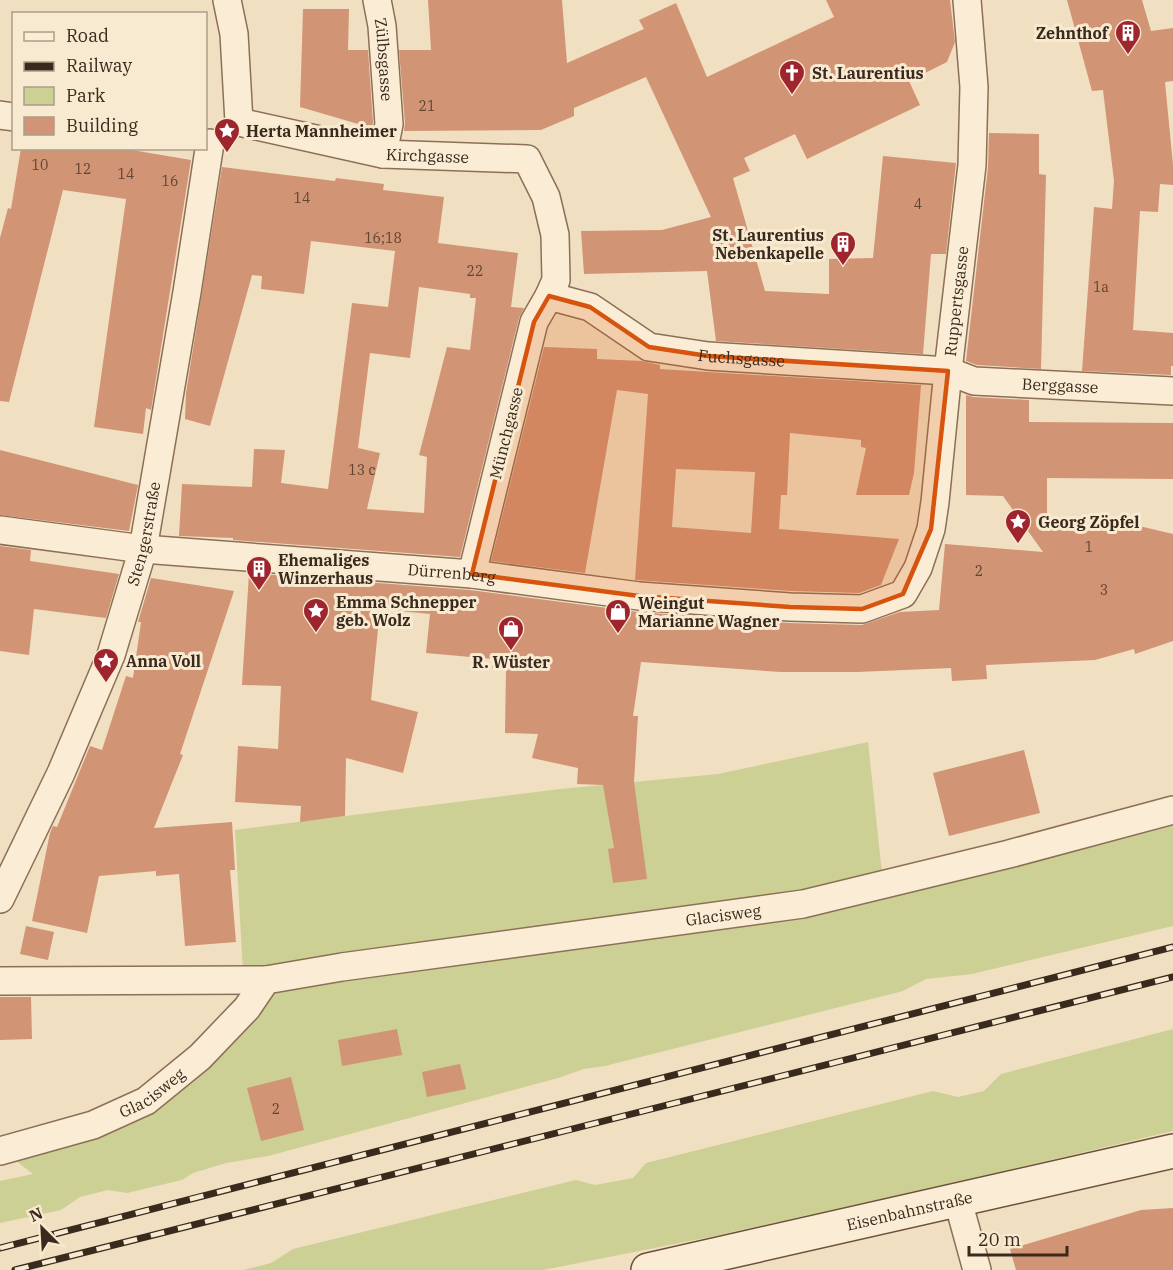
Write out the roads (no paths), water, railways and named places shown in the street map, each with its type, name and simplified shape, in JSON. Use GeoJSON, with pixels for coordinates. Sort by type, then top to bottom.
{"type":"FeatureCollection","features":[{"type":"Feature","properties":{"kind":"street"},"geometry":{"type":"LineString","coordinates":[[208,143],[239,122],[234,34],[227,0]]}},
{"type":"Feature","properties":{"kind":"street","name":"Zülbsgasse"},"geometry":{"type":"LineString","coordinates":[[377,0],[382,26],[390,124],[383,154]]}},
{"type":"Feature","properties":{"kind":"street","name":"Ruppertsgasse"},"geometry":{"type":"LineString","coordinates":[[903,594],[918,568],[931,529],[972,165],[974,87],[967,0]]}},
{"type":"Feature","properties":{"kind":"street","name":"Kirchgasse"},"geometry":{"type":"LineString","coordinates":[[239,122],[383,154],[527,159],[546,196],[555,235],[556,280],[549,296]]}},
{"type":"Feature","properties":{"kind":"street","name":"Stengerstraße"},"geometry":{"type":"LineString","coordinates":[[0,899],[61,773],[111,655],[143,549],[186,303],[208,143]]}},
{"type":"Feature","properties":{"kind":"street","name":"Fuchsgasse"},"geometry":{"type":"LineString","coordinates":[[549,296],[590,307],[649,347],[708,356],[948,371]]}},
{"type":"Feature","properties":{"kind":"street","name":"Münchgasse"},"geometry":{"type":"LineString","coordinates":[[472,574],[534,322],[549,296]]}},
{"type":"Feature","properties":{"kind":"street","name":"Berggasse"},"geometry":{"type":"LineString","coordinates":[[948,371],[974,381],[1173,392]]}},
{"type":"Feature","properties":{"kind":"street","name":"Dürrenberg"},"geometry":{"type":"LineString","coordinates":[[0,530],[143,549],[472,574],[639,596],[790,607],[862,609],[903,594]]}},
{"type":"Feature","properties":{"kind":"street","name":"Glacisweg"},"geometry":{"type":"LineString","coordinates":[[0,981],[266,981],[354,965],[803,904],[1009,854],[1173,810]]}},
{"type":"Feature","properties":{"kind":"street","name":"Glacisweg"},"geometry":{"type":"LineString","coordinates":[[0,1151],[93,1125],[146,1101],[200,1056],[247,1008],[266,981]]}},
{"type":"Feature","properties":{"kind":"street","name":"Eisenbahnstraße"},"geometry":{"type":"LineString","coordinates":[[648,1270],[714,1263],[958,1201],[1173,1151]]}},
{"type":"Feature","properties":{"kind":"street"},"geometry":{"type":"LineString","coordinates":[[958,1201],[977,1270]]}},
{"type":"Feature","properties":{"kind":"railway"},"geometry":{"type":"LineString","coordinates":[[0,1248],[1173,947]]}},
{"type":"Feature","properties":{"kind":"railway"},"geometry":{"type":"LineString","coordinates":[[15,1270],[1173,977]]}},
{"type":"Feature","properties":{"kind":"place","name":"Zehnthof"},"geometry":{"type":"Point","coordinates":[1128,56]}},
{"type":"Feature","properties":{"kind":"place","name":"St. Laurentius"},"geometry":{"type":"Point","coordinates":[792,96]}},
{"type":"Feature","properties":{"kind":"place","name":"Herta Mannheimer"},"geometry":{"type":"Point","coordinates":[227,154]}},
{"type":"Feature","properties":{"kind":"place","name":"St. Laurentius Nebenkapelle"},"geometry":{"type":"Point","coordinates":[843,267]}},
{"type":"Feature","properties":{"kind":"place","name":"Georg Zöpfel"},"geometry":{"type":"Point","coordinates":[1018,545]}},
{"type":"Feature","properties":{"kind":"place","name":"Ehemaliges Winzerhaus"},"geometry":{"type":"Point","coordinates":[259,592]}},
{"type":"Feature","properties":{"kind":"place","name":"Emma Schnepper geb. Wolz"},"geometry":{"type":"Point","coordinates":[316,634]}},
{"type":"Feature","properties":{"kind":"place","name":"Weingut Marianne Wagner"},"geometry":{"type":"Point","coordinates":[618,635]}},
{"type":"Feature","properties":{"kind":"place","name":"R. Wüster"},"geometry":{"type":"Point","coordinates":[511,652]}},
{"type":"Feature","properties":{"kind":"place","name":"Anna Voll"},"geometry":{"type":"Point","coordinates":[106,684]}}]}
